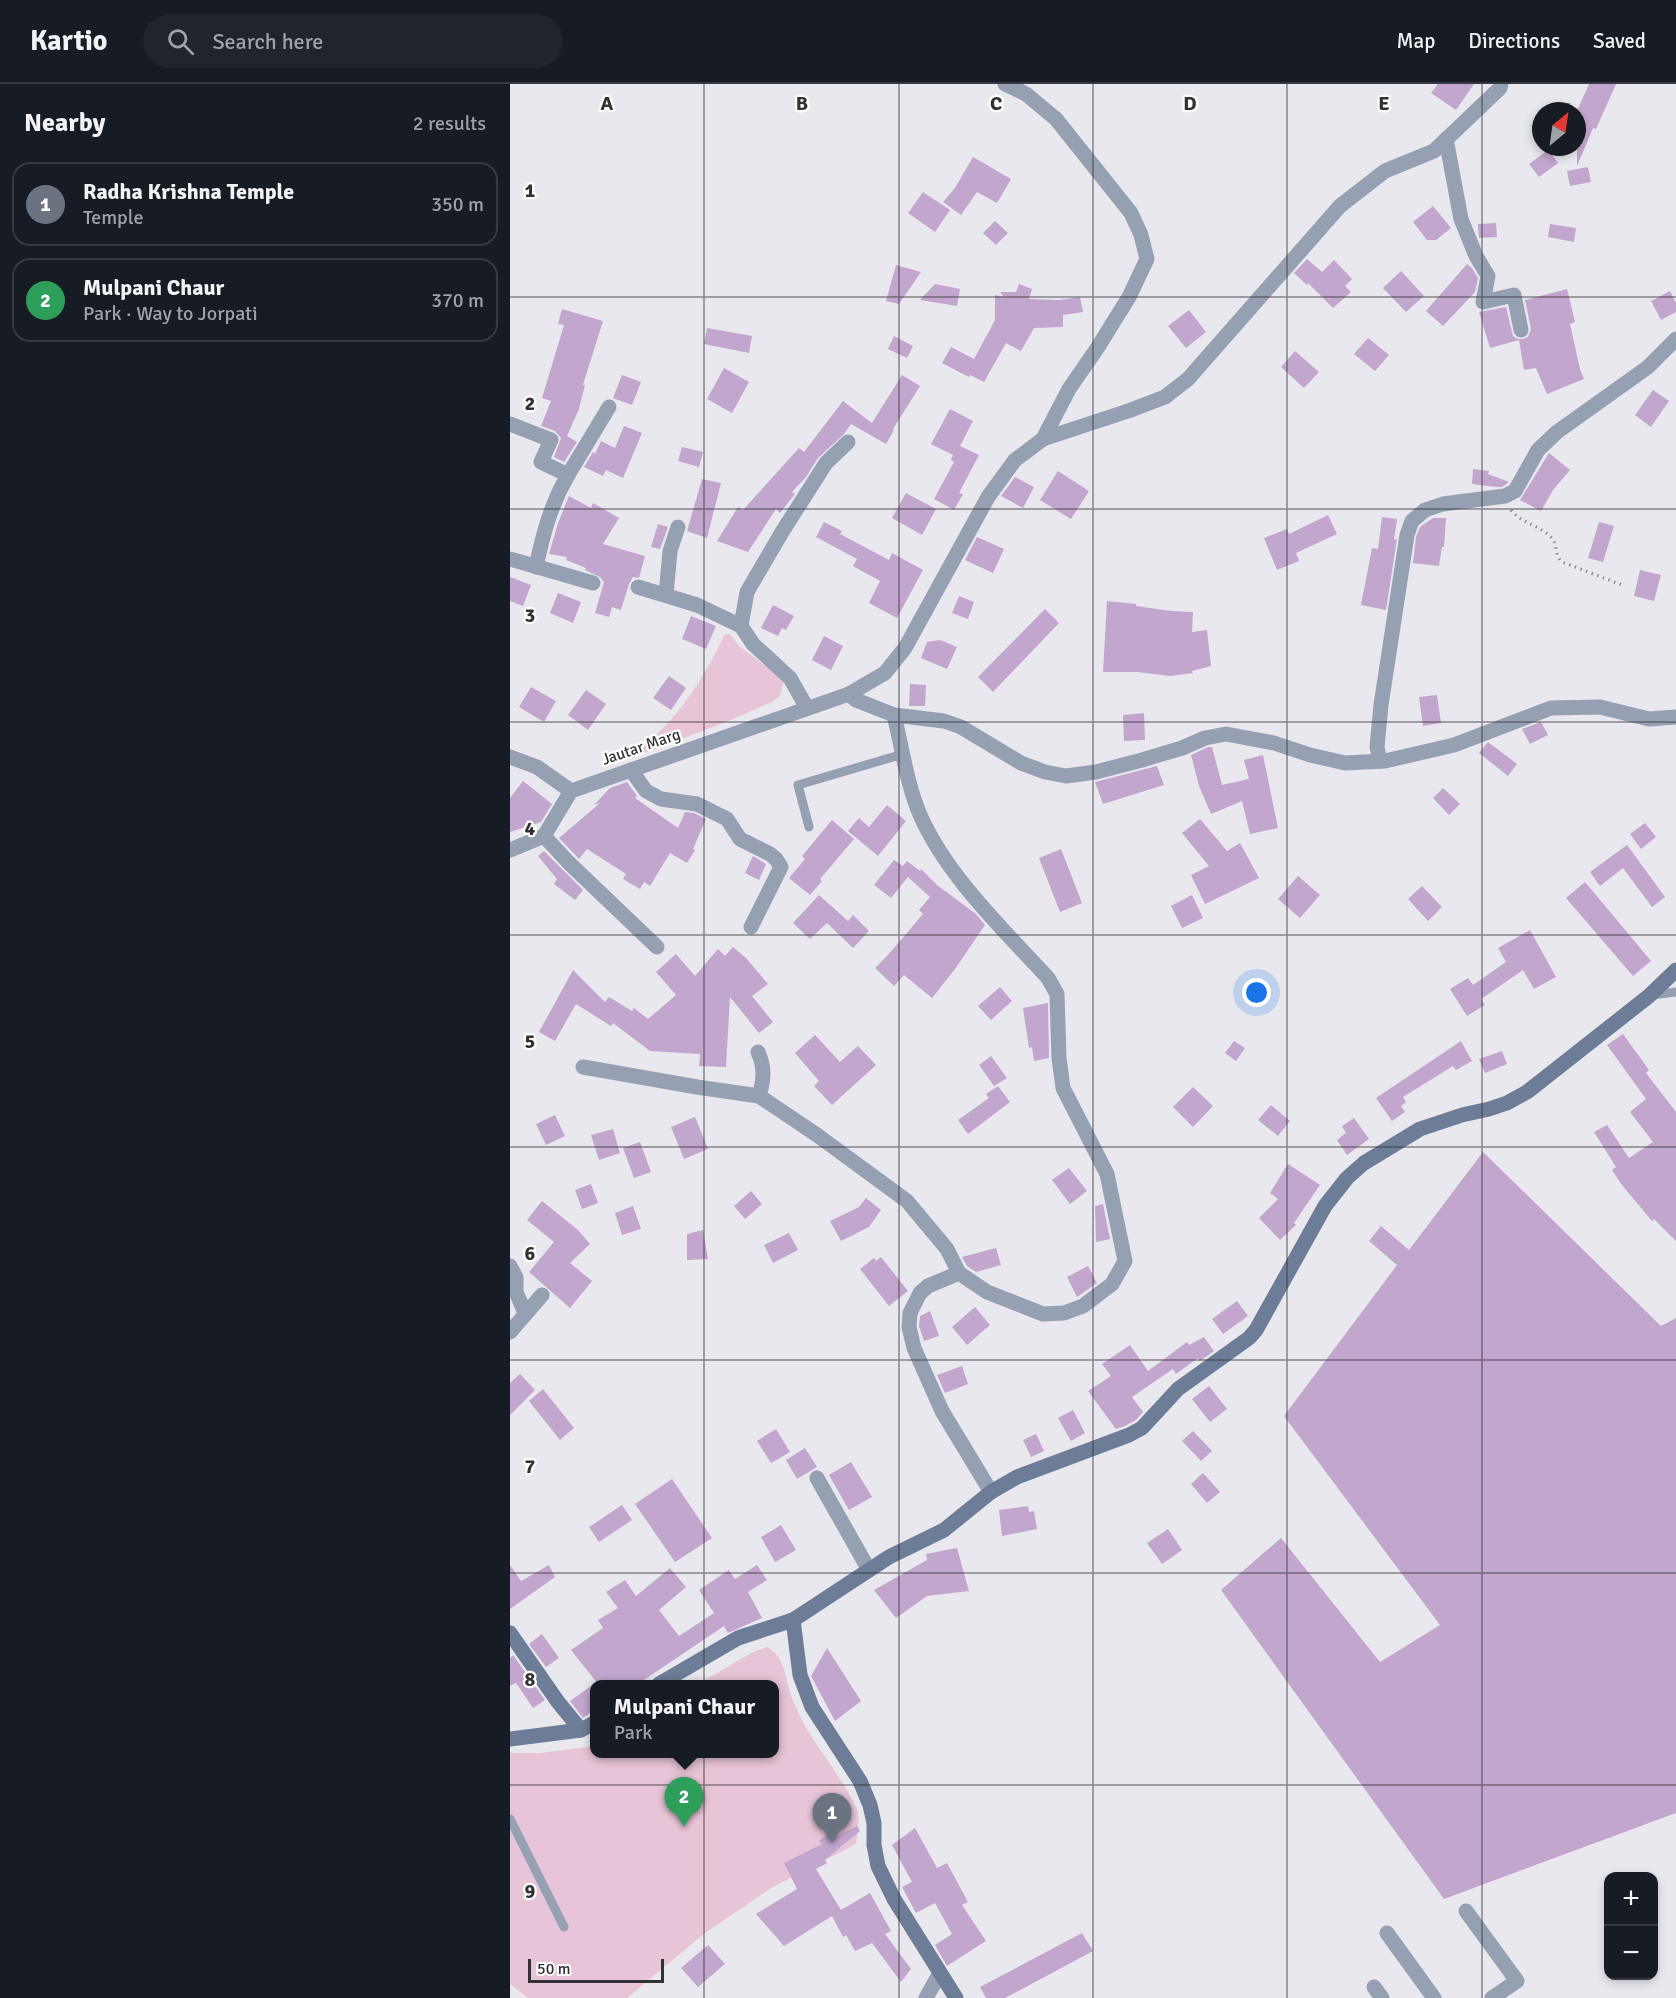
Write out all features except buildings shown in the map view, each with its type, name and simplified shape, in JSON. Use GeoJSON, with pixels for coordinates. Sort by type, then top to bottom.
{"type":"FeatureCollection","features":[{"type":"Feature","properties":{"kind":"street"},"geometry":{"type":"LineString","coordinates":[[1005,84],[1026,94],[1056,119],[1131,213],[1141,235],[1147,259],[1129,297],[1069,389],[1043,439]]}},
{"type":"Feature","properties":{"kind":"street"},"geometry":{"type":"LineString","coordinates":[[1043,439],[1165,397],[1188,379],[1340,206],[1385,171],[1434,151],[1500,88],[1501,84]]}},
{"type":"Feature","properties":{"kind":"street"},"geometry":{"type":"LineString","coordinates":[[1446,139],[1461,219],[1476,256],[1488,276],[1483,302],[1514,294],[1521,330]]}},
{"type":"Feature","properties":{"kind":"street"},"geometry":{"type":"LineString","coordinates":[[1380,761],[1377,747],[1381,705],[1407,535],[1412,521],[1425,510],[1443,504],[1505,496],[1515,491],[1538,450],[1557,432],[1648,367],[1676,339]]}},
{"type":"Feature","properties":{"kind":"street"},"geometry":{"type":"LineString","coordinates":[[536,567],[549,514],[557,494],[609,407]]}},
{"type":"Feature","properties":{"kind":"street"},"geometry":{"type":"LineString","coordinates":[[510,423],[550,440],[541,462],[568,475]]}},
{"type":"Feature","properties":{"kind":"street","name":"Jautar Marg"},"geometry":{"type":"LineString","coordinates":[[571,790],[849,694],[885,673],[905,648],[988,497],[1015,460],[1043,439]]}},
{"type":"Feature","properties":{"kind":"street"},"geometry":{"type":"LineString","coordinates":[[741,626],[747,592],[826,463],[848,442]]}},
{"type":"Feature","properties":{"kind":"street"},"geometry":{"type":"LineString","coordinates":[[666,595],[670,551],[678,527]]}},
{"type":"Feature","properties":{"kind":"street"},"geometry":{"type":"LineString","coordinates":[[510,559],[593,583]]}},
{"type":"Feature","properties":{"kind":"street"},"geometry":{"type":"LineString","coordinates":[[639,587],[697,605],[741,626],[753,644],[790,678],[807,708]]}},
{"type":"Feature","properties":{"kind":"street"},"geometry":{"type":"LineString","coordinates":[[849,694],[856,700],[894,715],[944,722],[961,727],[1021,763],[1045,772],[1066,776],[1096,772],[1142,760],[1182,748],[1205,738],[1226,734],[1274,743],[1345,764],[1380,761],[1454,745],[1551,708],[1600,707],[1649,718],[1676,717]]}},
{"type":"Feature","properties":{"kind":"street"},"geometry":{"type":"LineString","coordinates":[[583,1067],[759,1096],[817,1135],[908,1202],[947,1249],[959,1273],[987,1292],[1043,1314],[1064,1313],[1083,1306],[1112,1284],[1125,1262],[1107,1174],[1063,1088],[1057,994],[1048,978],[966,886],[935,844],[920,815],[894,715]]}},
{"type":"Feature","properties":{"kind":"street"},"geometry":{"type":"LineString","coordinates":[[510,757],[537,767],[571,790],[544,836],[510,850]]}},
{"type":"Feature","properties":{"kind":"street"},"geometry":{"type":"LineString","coordinates":[[631,770],[646,791],[661,799],[697,804],[716,813],[732,825],[740,838],[776,859],[781,867],[751,927]]}},
{"type":"Feature","properties":{"kind":"street"},"geometry":{"type":"LineString","coordinates":[[544,836],[657,947]]}},
{"type":"Feature","properties":{"kind":"street"},"geometry":{"type":"LineString","coordinates":[[666,1680],[738,1638],[793,1620],[889,1557],[944,1530],[991,1491],[1017,1477],[1112,1443],[1142,1428],[1178,1389],[1249,1338],[1256,1330],[1325,1206],[1347,1178],[1364,1163],[1420,1129],[1498,1106],[1527,1092],[1649,996],[1676,970]]}},
{"type":"Feature","properties":{"kind":"street"},"geometry":{"type":"LineString","coordinates":[[758,1052],[763,1063],[764,1077],[759,1096]]}},
{"type":"Feature","properties":{"kind":"street"},"geometry":{"type":"LineString","coordinates":[[510,1266],[516,1277],[516,1292],[525,1313]]}},
{"type":"Feature","properties":{"kind":"street"},"geometry":{"type":"LineString","coordinates":[[959,1273],[928,1286],[920,1293],[910,1313],[909,1327],[914,1348],[942,1411],[991,1491]]}},
{"type":"Feature","properties":{"kind":"street"},"geometry":{"type":"LineString","coordinates":[[510,1332],[542,1295]]}},
{"type":"Feature","properties":{"kind":"street"},"geometry":{"type":"LineString","coordinates":[[817,1478],[869,1570]]}},
{"type":"Feature","properties":{"kind":"street"},"geometry":{"type":"LineString","coordinates":[[793,1620],[800,1675],[812,1707],[860,1781],[872,1814],[878,1866],[894,1899],[956,1998]]}},
{"type":"Feature","properties":{"kind":"street"},"geometry":{"type":"LineString","coordinates":[[510,1633],[558,1702],[588,1726]]}},
{"type":"Feature","properties":{"kind":"street"},"geometry":{"type":"LineString","coordinates":[[510,1739],[588,1726]]}},
{"type":"Feature","properties":{"kind":"street"},"geometry":{"type":"LineString","coordinates":[[1466,1911],[1517,1981],[1492,1998]]}},
{"type":"Feature","properties":{"kind":"street"},"geometry":{"type":"LineString","coordinates":[[1387,1933],[1434,1998]]}},
{"type":"Feature","properties":{"kind":"street"},"geometry":{"type":"LineString","coordinates":[[926,1998],[940,1973]]}},
{"type":"Feature","properties":{"kind":"lane"},"geometry":{"type":"LineString","coordinates":[[808,827],[798,785],[903,754]]}},
{"type":"Feature","properties":{"kind":"lane"},"geometry":{"type":"LineString","coordinates":[[1649,996],[1676,992]]}},
{"type":"Feature","properties":{"kind":"lane"},"geometry":{"type":"LineString","coordinates":[[510,1819],[564,1927]]}},
{"type":"Feature","properties":{"kind":"path"},"geometry":{"type":"LineString","coordinates":[[1505,496],[1506,504],[1515,516],[1554,540],[1556,554],[1562,562],[1625,586]]}},
{"type":"Feature","properties":{"kind":"shaded area"},"geometry":{"type":"Polygon","coordinates":[[[725,634],[730,634],[739,646],[784,680],[780,696],[772,702],[726,722],[626,760],[654,737],[678,711],[704,674],[725,634]]]}},
{"type":"Feature","properties":{"kind":"shaded area"},"geometry":{"type":"Polygon","coordinates":[[[767,1647],[774,1651],[782,1664],[800,1717],[856,1807],[858,1820],[856,1844],[771,1888],[705,1933],[627,1998],[528,1998],[510,1984],[510,1753],[540,1753],[590,1747],[590,1758],[779,1758],[779,1680],[705,1680],[751,1653],[767,1647]]]}},
{"type":"Feature","properties":{"kind":"place","name":"Mulpani Chaur"},"geometry":{"type":"Point","coordinates":[684,1827]}},
{"type":"Feature","properties":{"kind":"place","name":"Radha Krishna Temple"},"geometry":{"type":"Point","coordinates":[832,1843]}}]}
